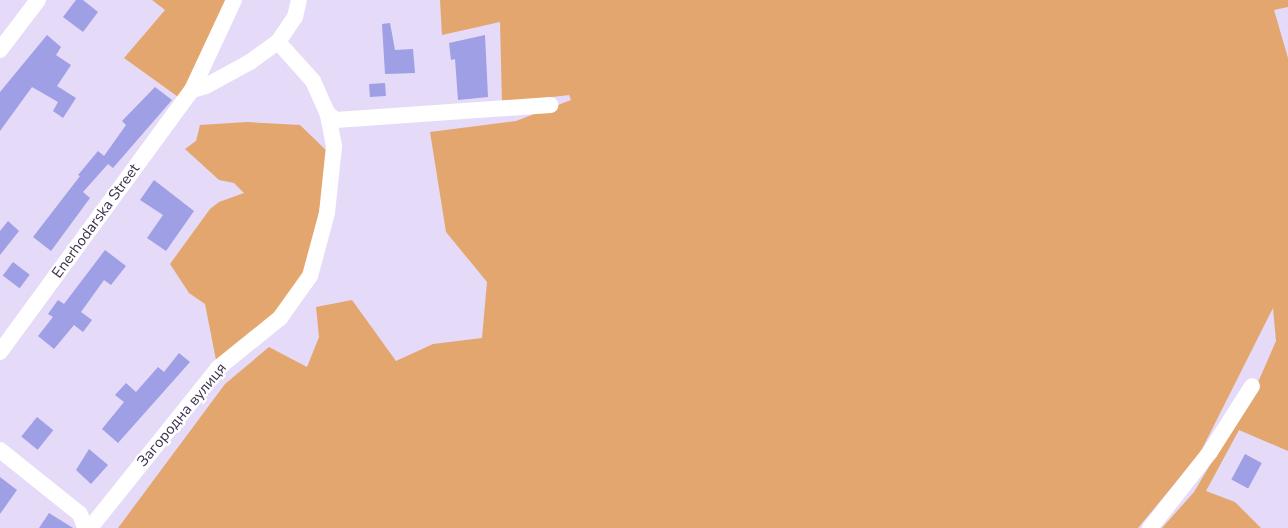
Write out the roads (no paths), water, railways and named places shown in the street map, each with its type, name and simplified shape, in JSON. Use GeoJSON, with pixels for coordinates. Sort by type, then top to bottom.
{"type":"FeatureCollection","features":[{"type":"Feature","properties":{"kind":"street"},"geometry":{"type":"LineString","coordinates":[[0,50],[38,0]]}},
{"type":"Feature","properties":{"kind":"street","name":"Enerhodarska Street"},"geometry":{"type":"LineString","coordinates":[[0,352],[192,90],[234,0]]}},
{"type":"Feature","properties":{"kind":"street"},"geometry":{"type":"LineString","coordinates":[[192,90],[206,86],[241,67],[278,42],[295,16],[299,0]]}},
{"type":"Feature","properties":{"kind":"street","name":"Загородна вулиця"},"geometry":{"type":"LineString","coordinates":[[90,528],[218,368],[280,318],[310,276],[327,213],[334,146],[328,114],[313,81],[278,42]]}},
{"type":"Feature","properties":{"kind":"street"},"geometry":{"type":"LineString","coordinates":[[328,114],[336,120],[353,121],[550,105]]}},
{"type":"Feature","properties":{"kind":"street"},"geometry":{"type":"LineString","coordinates":[[1150,528],[1210,452],[1252,386]]}},
{"type":"Feature","properties":{"kind":"street"},"geometry":{"type":"LineString","coordinates":[[0,450],[80,514],[85,528]]}}]}
